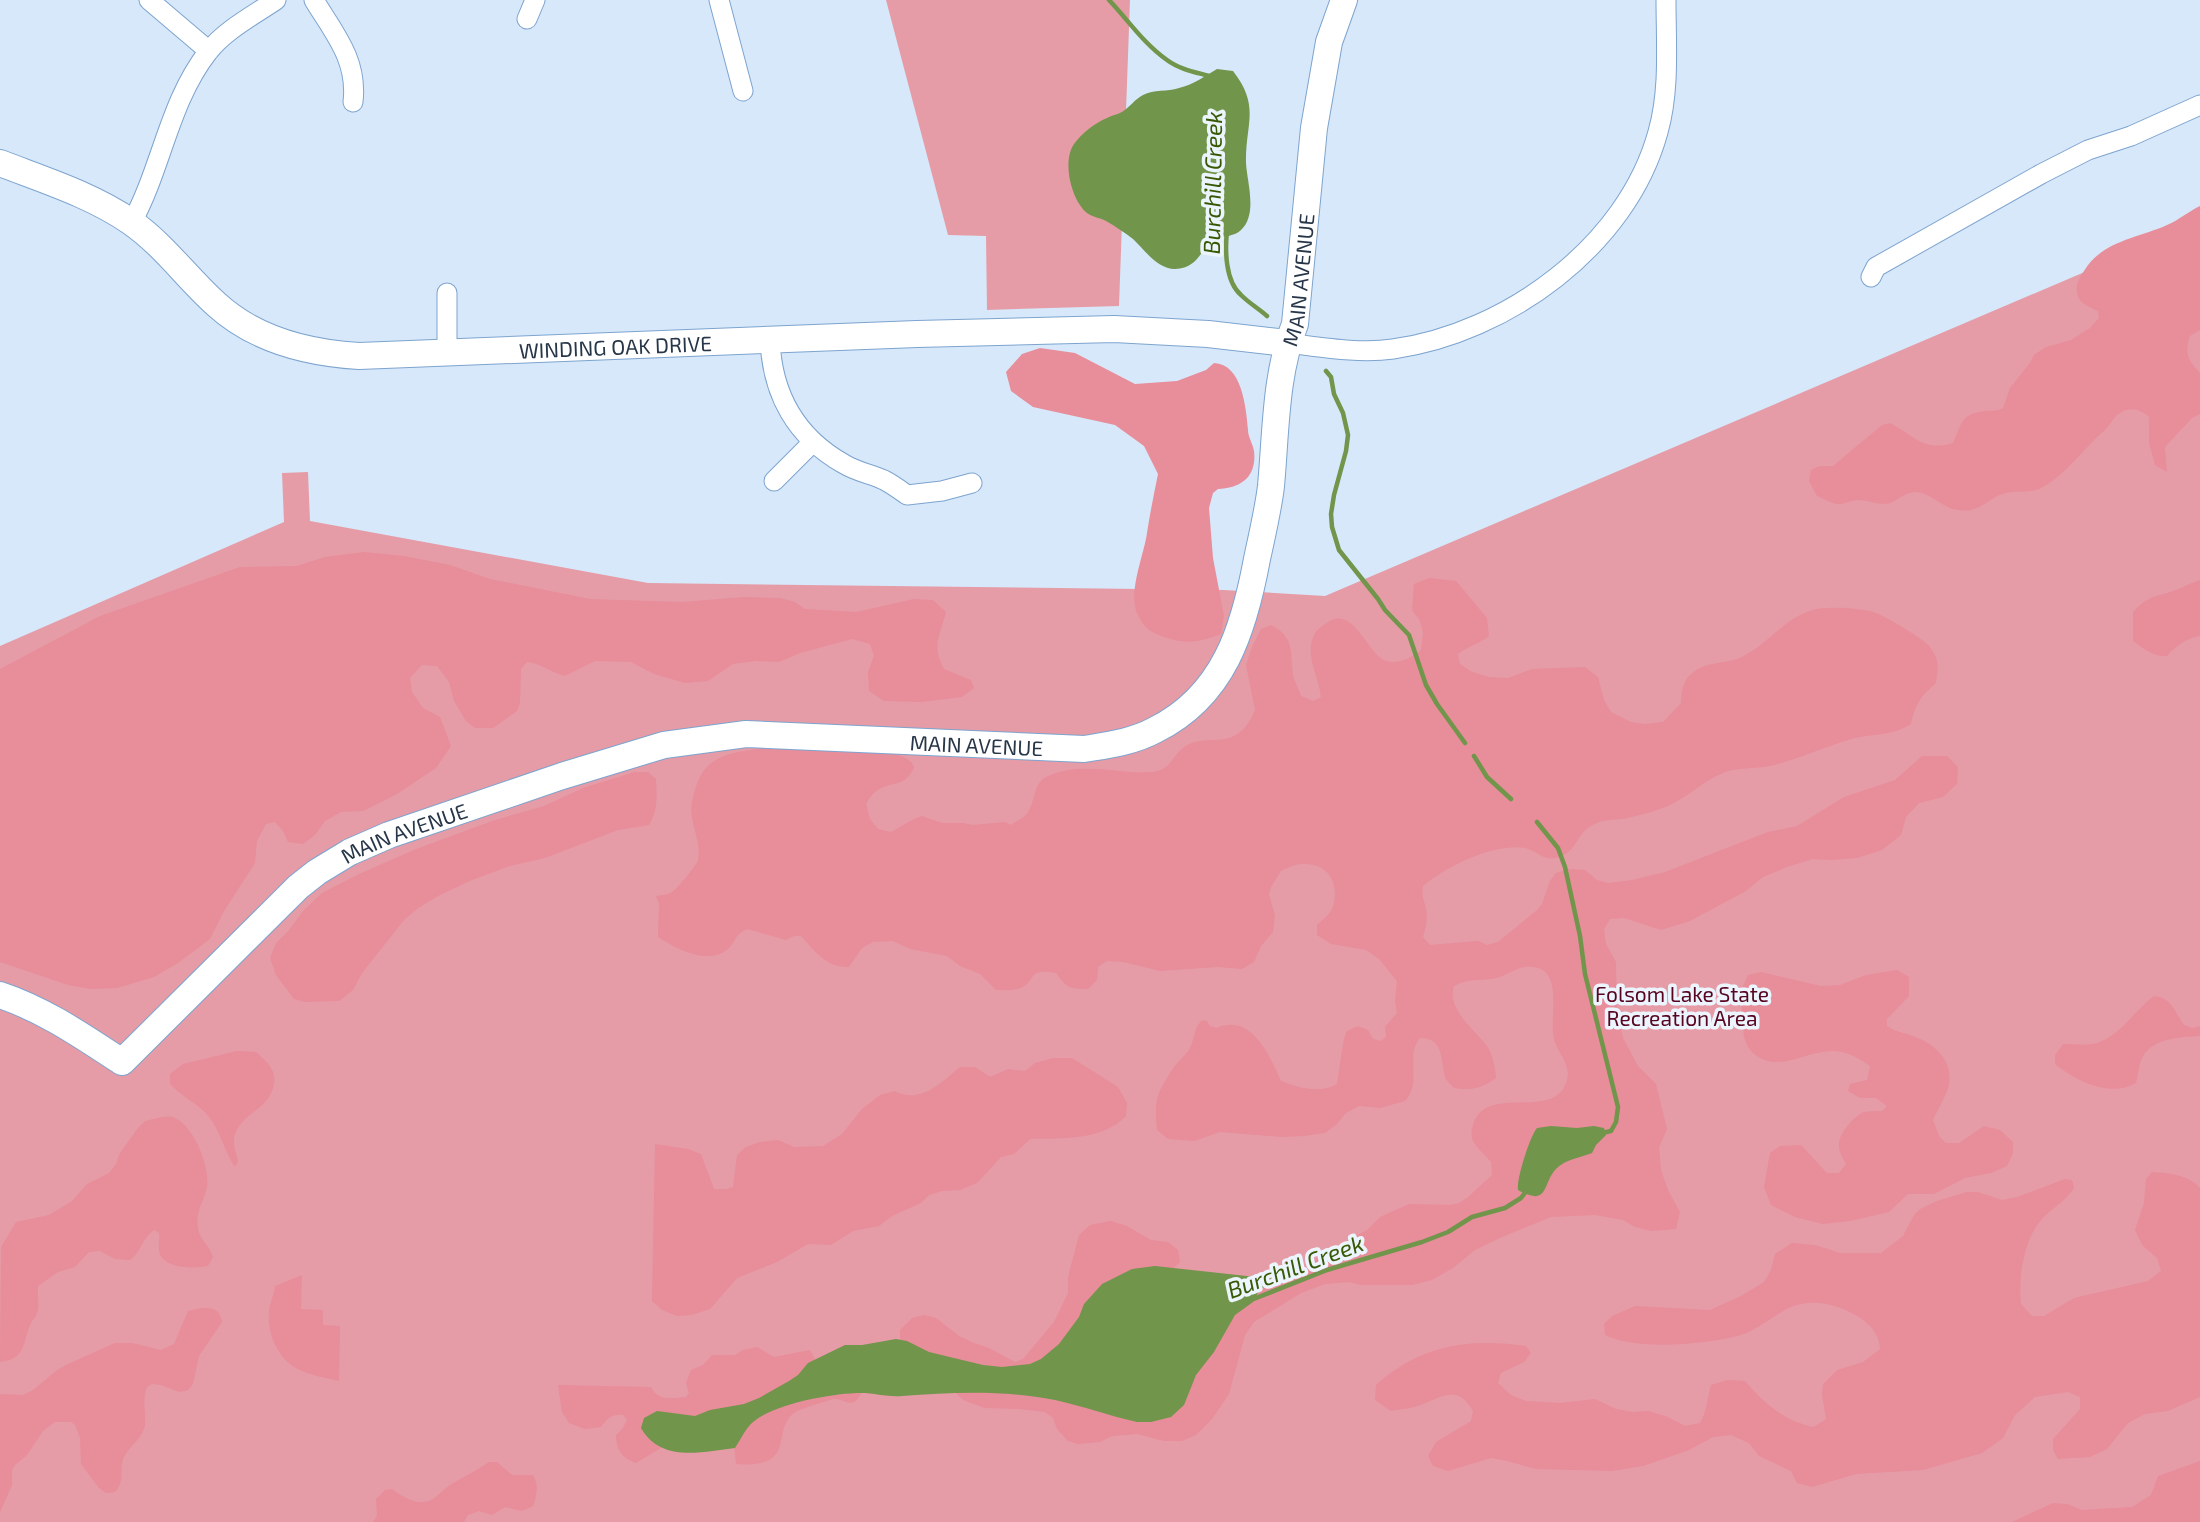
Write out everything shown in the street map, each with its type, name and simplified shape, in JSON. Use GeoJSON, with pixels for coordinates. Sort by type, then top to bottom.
{"type":"FeatureCollection","features":[{"type":"Feature","properties":{"kind":"street"},"geometry":{"type":"LineString","coordinates":[[149,0],[209,51]]}},
{"type":"Feature","properties":{"kind":"street"},"geometry":{"type":"LineString","coordinates":[[132,222],[158,165],[176,107],[209,51],[223,37],[276,0]]}},
{"type":"Feature","properties":{"kind":"street"},"geometry":{"type":"LineString","coordinates":[[314,0],[348,56],[353,81],[353,102]]}},
{"type":"Feature","properties":{"kind":"street"},"geometry":{"type":"LineString","coordinates":[[527,19],[535,0]]}},
{"type":"Feature","properties":{"kind":"street"},"geometry":{"type":"LineString","coordinates":[[719,0],[743,91]]}},
{"type":"Feature","properties":{"kind":"street","name":"MAIN AVENUE"},"geometry":{"type":"LineString","coordinates":[[0,995],[41,1010],[121,1062],[298,887],[350,852],[389,835],[562,776],[664,745],[746,734],[1084,749],[1134,739],[1166,724],[1198,699],[1218,673],[1234,645],[1249,602],[1270,490],[1280,372],[1294,324],[1318,103],[1329,42],[1344,0]]}},
{"type":"Feature","properties":{"kind":"street"},"geometry":{"type":"LineString","coordinates":[[1287,343],[1368,350],[1390,350],[1417,344],[1449,335],[1495,316],[1537,292],[1569,268],[1625,205],[1636,188],[1658,134],[1665,78],[1665,0]]}},
{"type":"Feature","properties":{"kind":"street"},"geometry":{"type":"LineString","coordinates":[[1871,277],[1876,267],[2041,174],[2088,150],[2142,132],[2200,105]]}},
{"type":"Feature","properties":{"kind":"street","name":"WINDING OAK DRIVE"},"geometry":{"type":"LineString","coordinates":[[0,163],[65,187],[132,222],[171,257],[217,305],[245,324],[267,336],[332,354],[359,356],[1114,329],[1208,334],[1287,343]]}},
{"type":"Feature","properties":{"kind":"street"},"geometry":{"type":"LineString","coordinates":[[447,293],[447,353]]}},
{"type":"Feature","properties":{"kind":"street"},"geometry":{"type":"LineString","coordinates":[[770,340],[773,371],[780,394],[794,419],[813,442],[843,464],[884,480],[907,495],[942,491],[972,483]]}},
{"type":"Feature","properties":{"kind":"street"},"geometry":{"type":"LineString","coordinates":[[774,481],[813,442]]}},
{"type":"Feature","properties":{"kind":"green space"},"geometry":{"type":"Polygon","coordinates":[[[886,0],[1130,0],[1119,306],[987,310],[986,236],[948,235],[886,0]]]}},
{"type":"Feature","properties":{"kind":"green space","name":"Folsom Lake State Recreation Area"},"geometry":{"type":"Polygon","coordinates":[[[2200,225],[2200,1522],[0,1522],[0,646],[284,522],[282,473],[308,472],[310,521],[648,583],[1224,590],[1325,596],[2200,225]]]}},
{"type":"Feature","properties":{"kind":"shaded area"},"geometry":{"type":"Polygon","coordinates":[[[2200,206],[2200,330],[2190,336],[2187,352],[2200,373],[2200,414],[2192,418],[2165,447],[2167,472],[2155,465],[2149,443],[2149,417],[2132,409],[2118,414],[2068,467],[2043,487],[2006,493],[1972,510],[1952,509],[1920,492],[1907,494],[1886,504],[1858,500],[1837,504],[1817,496],[1809,481],[1811,470],[1820,466],[1833,466],[1882,425],[1890,423],[1926,444],[1943,445],[1953,443],[1966,417],[1977,412],[2003,408],[2010,388],[2034,355],[2046,347],[2071,340],[2090,328],[2099,318],[2098,311],[2082,302],[2077,291],[2080,278],[2092,261],[2111,247],[2176,221],[2200,206]]]}},
{"type":"Feature","properties":{"kind":"shaded area"},"geometry":{"type":"Polygon","coordinates":[[[1040,348],[1075,353],[1135,384],[1177,381],[1206,370],[1214,363],[1223,365],[1237,379],[1244,399],[1254,460],[1253,468],[1246,479],[1213,493],[1209,508],[1213,558],[1224,616],[1221,634],[1200,641],[1179,641],[1155,633],[1142,622],[1135,604],[1135,584],[1158,474],[1144,446],[1115,425],[1033,407],[1011,391],[1006,372],[1022,354],[1040,348]]]}},
{"type":"Feature","properties":{"kind":"shaded area"},"geometry":{"type":"Polygon","coordinates":[[[364,552],[450,565],[490,579],[590,599],[682,602],[745,597],[780,598],[795,602],[805,609],[856,612],[914,599],[933,600],[946,612],[937,647],[944,669],[971,680],[974,688],[962,697],[921,702],[884,701],[869,691],[868,672],[874,656],[870,644],[852,639],[800,653],[779,662],[733,664],[708,681],[685,683],[654,674],[631,662],[595,661],[565,676],[527,662],[521,669],[520,703],[517,711],[493,728],[475,728],[466,721],[454,701],[449,682],[437,666],[422,665],[410,678],[412,692],[423,708],[440,717],[451,746],[436,768],[397,794],[363,811],[341,812],[325,821],[315,835],[303,844],[288,842],[275,822],[266,824],[257,841],[255,863],[224,911],[210,939],[178,963],[154,977],[117,988],[91,989],[68,985],[0,962],[0,669],[100,616],[240,567],[297,566],[325,557],[364,552]]]}},
{"type":"Feature","properties":{"kind":"shaded area"},"geometry":{"type":"Polygon","coordinates":[[[1429,578],[1456,581],[1487,618],[1489,636],[1458,654],[1460,664],[1472,672],[1489,677],[1508,678],[1532,669],[1585,667],[1598,677],[1604,700],[1611,712],[1631,722],[1663,722],[1681,703],[1684,684],[1696,670],[1747,654],[1793,619],[1813,610],[1854,609],[1880,615],[1928,645],[1936,657],[1938,667],[1936,683],[1919,701],[1911,724],[1903,728],[1851,739],[1770,766],[1723,773],[1664,808],[1601,822],[1590,827],[1570,850],[1559,857],[1548,858],[1530,849],[1513,847],[1485,853],[1445,871],[1423,886],[1427,915],[1423,937],[1430,945],[1478,941],[1487,945],[1498,942],[1537,910],[1556,873],[1568,869],[1585,870],[1597,880],[1608,883],[1665,872],[1768,832],[1797,826],[1844,797],[1895,780],[1922,756],[1947,756],[1958,767],[1957,784],[1943,797],[1919,803],[1906,817],[1901,835],[1882,850],[1857,858],[1813,859],[1787,867],[1763,877],[1746,891],[1690,921],[1661,930],[1624,918],[1610,919],[1604,929],[1606,944],[1616,962],[1617,1011],[1623,1038],[1638,1066],[1656,1084],[1667,1129],[1659,1147],[1661,1170],[1680,1212],[1676,1229],[1651,1231],[1635,1227],[1623,1220],[1595,1215],[1551,1217],[1475,1250],[1453,1268],[1432,1280],[1412,1285],[1361,1285],[1349,1282],[1325,1284],[1301,1293],[1254,1322],[1245,1335],[1229,1394],[1212,1419],[1196,1435],[1182,1441],[1164,1441],[1137,1434],[1112,1436],[1100,1442],[1078,1444],[1068,1441],[1057,1429],[1053,1418],[1045,1412],[985,1408],[963,1400],[906,1347],[900,1339],[900,1330],[912,1318],[924,1315],[936,1318],[959,1336],[1015,1362],[1023,1359],[1054,1322],[1068,1293],[1068,1277],[1079,1235],[1090,1225],[1110,1221],[1127,1226],[1151,1240],[1168,1242],[1178,1250],[1180,1262],[1170,1272],[1254,1284],[1310,1265],[1326,1252],[1367,1230],[1380,1217],[1409,1204],[1450,1205],[1468,1197],[1492,1175],[1491,1162],[1475,1144],[1472,1135],[1474,1122],[1481,1111],[1506,1103],[1548,1100],[1559,1094],[1566,1083],[1568,1071],[1554,1039],[1551,982],[1546,973],[1538,968],[1525,967],[1500,977],[1454,986],[1454,1003],[1458,1011],[1491,1053],[1496,1078],[1481,1086],[1471,1089],[1454,1088],[1446,1079],[1438,1047],[1428,1039],[1420,1038],[1414,1050],[1413,1084],[1405,1101],[1380,1108],[1359,1106],[1346,1113],[1325,1133],[1282,1137],[1220,1132],[1194,1141],[1168,1139],[1157,1130],[1158,1096],[1174,1067],[1189,1050],[1202,1020],[1216,1028],[1240,1026],[1249,1031],[1265,1049],[1281,1081],[1309,1089],[1324,1089],[1337,1084],[1347,1031],[1358,1026],[1368,1030],[1373,1039],[1381,1041],[1386,1037],[1385,1027],[1397,1013],[1397,981],[1379,959],[1366,950],[1331,944],[1317,935],[1317,925],[1331,911],[1334,900],[1334,884],[1326,871],[1311,864],[1302,864],[1281,871],[1269,895],[1275,915],[1273,932],[1261,946],[1254,962],[1242,969],[1218,967],[1160,971],[1107,961],[1098,967],[1097,980],[1088,989],[1069,987],[1056,973],[1040,972],[1021,988],[996,990],[980,974],[960,966],[947,956],[910,949],[893,941],[873,942],[862,948],[849,967],[841,967],[827,962],[801,936],[786,940],[747,929],[720,954],[702,956],[683,951],[658,937],[659,904],[656,896],[674,890],[698,860],[691,809],[700,776],[710,764],[722,757],[758,749],[823,748],[889,753],[905,757],[914,767],[905,780],[879,789],[866,804],[870,819],[878,829],[891,832],[922,816],[942,823],[973,825],[1005,822],[1011,825],[1027,814],[1037,787],[1048,776],[1073,769],[1157,771],[1166,767],[1183,748],[1192,743],[1221,740],[1239,733],[1255,710],[1246,665],[1261,629],[1271,625],[1288,640],[1294,677],[1301,696],[1313,701],[1321,697],[1312,659],[1312,643],[1315,633],[1328,622],[1337,619],[1353,625],[1379,657],[1386,661],[1400,661],[1414,655],[1421,650],[1423,633],[1420,621],[1412,610],[1414,584],[1429,578]]]}},
{"type":"Feature","properties":{"kind":"shaded area"},"geometry":{"type":"Polygon","coordinates":[[[2200,580],[2200,636],[2182,643],[2167,656],[2153,654],[2133,641],[2133,612],[2138,607],[2152,598],[2200,580]]]}},
{"type":"Feature","properties":{"kind":"shaded area"},"geometry":{"type":"Polygon","coordinates":[[[635,772],[648,772],[656,779],[657,797],[649,825],[618,830],[545,858],[510,866],[440,895],[404,920],[362,973],[353,990],[339,1001],[305,1002],[294,999],[276,975],[270,958],[276,943],[322,893],[416,849],[495,820],[544,806],[583,788],[635,772]]]}},
{"type":"Feature","properties":{"kind":"shaded area"},"geometry":{"type":"Polygon","coordinates":[[[1897,970],[1909,977],[1909,996],[1887,1019],[1887,1026],[1931,1045],[1942,1056],[1949,1069],[1949,1085],[1933,1120],[1939,1136],[1946,1143],[1959,1143],[1984,1126],[2000,1130],[2013,1142],[2013,1153],[2007,1166],[1991,1173],[1965,1178],[1934,1194],[1908,1194],[1889,1212],[1823,1224],[1795,1217],[1771,1205],[1764,1187],[1770,1153],[1780,1146],[1801,1145],[1827,1173],[1839,1173],[1846,1164],[1840,1153],[1839,1143],[1846,1128],[1862,1113],[1882,1111],[1887,1106],[1876,1098],[1860,1098],[1848,1091],[1850,1084],[1867,1080],[1870,1066],[1850,1054],[1824,1051],[1792,1060],[1772,1062],[1752,1052],[1743,1030],[1741,998],[1744,983],[1748,975],[1761,972],[1821,986],[1840,985],[1866,975],[1897,970]]]}},
{"type":"Feature","properties":{"kind":"shaded area"},"geometry":{"type":"Polygon","coordinates":[[[2154,996],[2169,1003],[2184,1025],[2192,1028],[2200,1026],[2200,1036],[2168,1040],[2154,1045],[2142,1059],[2136,1083],[2115,1089],[2094,1086],[2055,1064],[2055,1055],[2063,1044],[2089,1044],[2105,1040],[2154,996]]]}},
{"type":"Feature","properties":{"kind":"shaded area"},"geometry":{"type":"Polygon","coordinates":[[[237,1051],[256,1052],[263,1058],[274,1074],[274,1084],[267,1100],[244,1120],[235,1134],[238,1161],[235,1167],[209,1117],[170,1084],[170,1074],[183,1064],[237,1051]]]}},
{"type":"Feature","properties":{"kind":"shaded area"},"geometry":{"type":"Polygon","coordinates":[[[1053,1058],[1072,1058],[1118,1087],[1127,1103],[1126,1116],[1094,1134],[1030,1139],[1014,1154],[1001,1157],[977,1183],[960,1190],[929,1195],[921,1203],[892,1216],[879,1226],[853,1231],[831,1245],[808,1244],[777,1262],[737,1278],[710,1309],[692,1315],[677,1316],[662,1310],[652,1301],[655,1144],[688,1149],[701,1154],[714,1189],[726,1189],[733,1187],[737,1155],[746,1147],[778,1140],[794,1147],[823,1146],[842,1134],[862,1109],[880,1095],[895,1091],[904,1095],[922,1094],[960,1067],[975,1067],[990,1077],[1008,1069],[1025,1071],[1035,1063],[1053,1058]]]}},
{"type":"Feature","properties":{"kind":"shaded area"},"geometry":{"type":"Polygon","coordinates":[[[162,1117],[181,1121],[194,1137],[203,1158],[207,1187],[197,1222],[199,1233],[213,1257],[208,1266],[187,1267],[166,1261],[159,1250],[159,1233],[154,1230],[130,1260],[115,1259],[100,1251],[89,1252],[75,1267],[58,1272],[38,1286],[38,1310],[22,1348],[15,1357],[0,1362],[1,1247],[16,1222],[49,1215],[72,1201],[87,1184],[109,1173],[120,1153],[145,1121],[162,1117]]]}},
{"type":"Feature","properties":{"kind":"shaded area"},"geometry":{"type":"Polygon","coordinates":[[[2152,1172],[2184,1177],[2200,1188],[2200,1397],[2168,1411],[2145,1414],[2128,1423],[2107,1449],[2090,1457],[2058,1459],[2053,1450],[2053,1439],[2080,1409],[2080,1397],[2068,1392],[2035,1397],[2015,1415],[2003,1438],[1982,1453],[1923,1470],[1856,1474],[1812,1487],[1797,1483],[1791,1471],[1759,1456],[1749,1443],[1731,1435],[1713,1437],[1689,1450],[1643,1466],[1612,1471],[1536,1469],[1491,1458],[1448,1471],[1433,1466],[1428,1456],[1436,1442],[1471,1421],[1473,1411],[1460,1396],[1446,1395],[1414,1407],[1391,1411],[1375,1400],[1376,1385],[1410,1361],[1428,1353],[1465,1344],[1505,1344],[1526,1346],[1531,1353],[1524,1362],[1501,1373],[1498,1383],[1511,1395],[1526,1401],[1560,1403],[1595,1399],[1616,1409],[1648,1411],[1668,1417],[1685,1426],[1700,1423],[1711,1385],[1728,1380],[1745,1381],[1776,1410],[1793,1421],[1814,1427],[1826,1419],[1823,1384],[1837,1370],[1863,1362],[1880,1349],[1878,1338],[1870,1326],[1849,1311],[1821,1303],[1803,1304],[1785,1310],[1740,1335],[1668,1345],[1618,1340],[1605,1335],[1604,1324],[1612,1316],[1635,1306],[1710,1310],[1764,1282],[1771,1270],[1775,1254],[1792,1243],[1815,1245],[1840,1253],[1881,1253],[1903,1236],[1920,1209],[1937,1201],[1967,1192],[1978,1192],[2002,1200],[2065,1179],[2072,1180],[2074,1188],[2038,1223],[2024,1256],[2021,1304],[2032,1316],[2044,1316],[2074,1298],[2148,1281],[2161,1271],[2157,1258],[2142,1245],[2135,1230],[2144,1203],[2146,1179],[2152,1172]]]}},
{"type":"Feature","properties":{"kind":"shaded area"},"geometry":{"type":"Polygon","coordinates":[[[302,1275],[301,1309],[323,1310],[323,1325],[340,1326],[339,1381],[300,1370],[285,1359],[273,1340],[269,1316],[275,1286],[302,1275]]]}},
{"type":"Feature","properties":{"kind":"shaded area"},"geometry":{"type":"Polygon","coordinates":[[[201,1308],[216,1310],[222,1322],[199,1356],[193,1384],[188,1390],[179,1392],[152,1384],[147,1387],[144,1430],[124,1457],[120,1484],[115,1492],[106,1493],[99,1488],[81,1464],[80,1438],[75,1425],[71,1422],[55,1422],[43,1431],[27,1455],[15,1465],[12,1470],[12,1485],[0,1512],[0,1394],[23,1395],[57,1370],[115,1343],[132,1343],[161,1350],[174,1344],[188,1311],[201,1308]]]}},
{"type":"Feature","properties":{"kind":"shaded area"},"geometry":{"type":"Polygon","coordinates":[[[757,1347],[774,1357],[810,1350],[818,1365],[863,1389],[856,1401],[850,1403],[833,1399],[797,1411],[784,1427],[776,1454],[769,1460],[756,1464],[736,1464],[734,1445],[660,1426],[661,1448],[636,1463],[627,1459],[617,1445],[616,1435],[627,1420],[623,1415],[610,1418],[601,1427],[585,1429],[569,1423],[562,1412],[558,1385],[651,1387],[661,1397],[686,1397],[689,1393],[686,1383],[691,1370],[703,1365],[712,1355],[735,1355],[757,1347]]]}},
{"type":"Feature","properties":{"kind":"shaded area"},"geometry":{"type":"Polygon","coordinates":[[[2200,1461],[2200,1522],[2012,1522],[2053,1503],[2067,1504],[2082,1510],[2132,1507],[2151,1495],[2158,1476],[2200,1461]]]}},
{"type":"Feature","properties":{"kind":"shaded area"},"geometry":{"type":"Polygon","coordinates":[[[489,1462],[497,1462],[512,1475],[533,1475],[537,1490],[533,1506],[522,1511],[505,1507],[492,1515],[479,1511],[468,1515],[464,1522],[373,1522],[377,1516],[376,1499],[385,1490],[392,1489],[408,1499],[426,1502],[489,1462]]]}},
{"type":"Feature","properties":{"kind":"water"},"geometry":{"type":"Polygon","coordinates":[[[1217,69],[1233,71],[1247,95],[1250,116],[1246,149],[1249,215],[1241,230],[1211,243],[1190,265],[1169,268],[1157,262],[1123,232],[1081,207],[1070,180],[1070,151],[1089,129],[1122,112],[1143,95],[1184,87],[1217,69]]]}},
{"type":"Feature","properties":{"kind":"water"},"geometry":{"type":"Polygon","coordinates":[[[1594,1126],[1604,1128],[1606,1135],[1592,1153],[1560,1165],[1540,1195],[1528,1195],[1518,1190],[1524,1158],[1537,1128],[1594,1126]]]}},
{"type":"Feature","properties":{"kind":"water"},"geometry":{"type":"Polygon","coordinates":[[[1155,1266],[1274,1279],[1259,1291],[1253,1302],[1235,1315],[1214,1352],[1196,1375],[1184,1405],[1171,1417],[1137,1422],[1055,1400],[998,1393],[897,1396],[853,1393],[807,1400],[763,1415],[750,1425],[735,1448],[696,1453],[671,1451],[649,1439],[641,1428],[644,1418],[657,1411],[695,1416],[759,1398],[798,1375],[808,1363],[845,1345],[896,1339],[907,1341],[929,1352],[983,1365],[1002,1367],[1030,1364],[1041,1359],[1059,1344],[1079,1317],[1084,1304],[1102,1284],[1132,1269],[1155,1266]]]}},
{"type":"Feature","properties":{"kind":"waterway","name":"Burchill Creek"},"geometry":{"type":"LineString","coordinates":[[1109,0],[1159,54],[1182,68],[1209,76]]}},
{"type":"Feature","properties":{"kind":"waterway","name":"Burchill Creek"},"geometry":{"type":"LineString","coordinates":[[1227,231],[1226,256],[1232,282],[1241,295],[1267,316]]}},
{"type":"Feature","properties":{"kind":"waterway"},"geometry":{"type":"LineString","coordinates":[[1326,371],[1331,377],[1348,435],[1331,514],[1339,550],[1385,610],[1409,635],[1426,685],[1465,743]]}},
{"type":"Feature","properties":{"kind":"waterway"},"geometry":{"type":"LineString","coordinates":[[1474,756],[1487,777],[1511,799]]}},
{"type":"Feature","properties":{"kind":"waterway","name":"Burchill Creek"},"geometry":{"type":"LineString","coordinates":[[1537,822],[1558,848],[1565,867],[1585,974],[1618,1107],[1616,1122],[1611,1131],[1602,1133]]}},
{"type":"Feature","properties":{"kind":"waterway","name":"Burchill Creek"},"geometry":{"type":"LineString","coordinates":[[1251,1300],[1327,1270],[1448,1232],[1472,1217],[1505,1208],[1521,1198],[1527,1190]]}}]}
